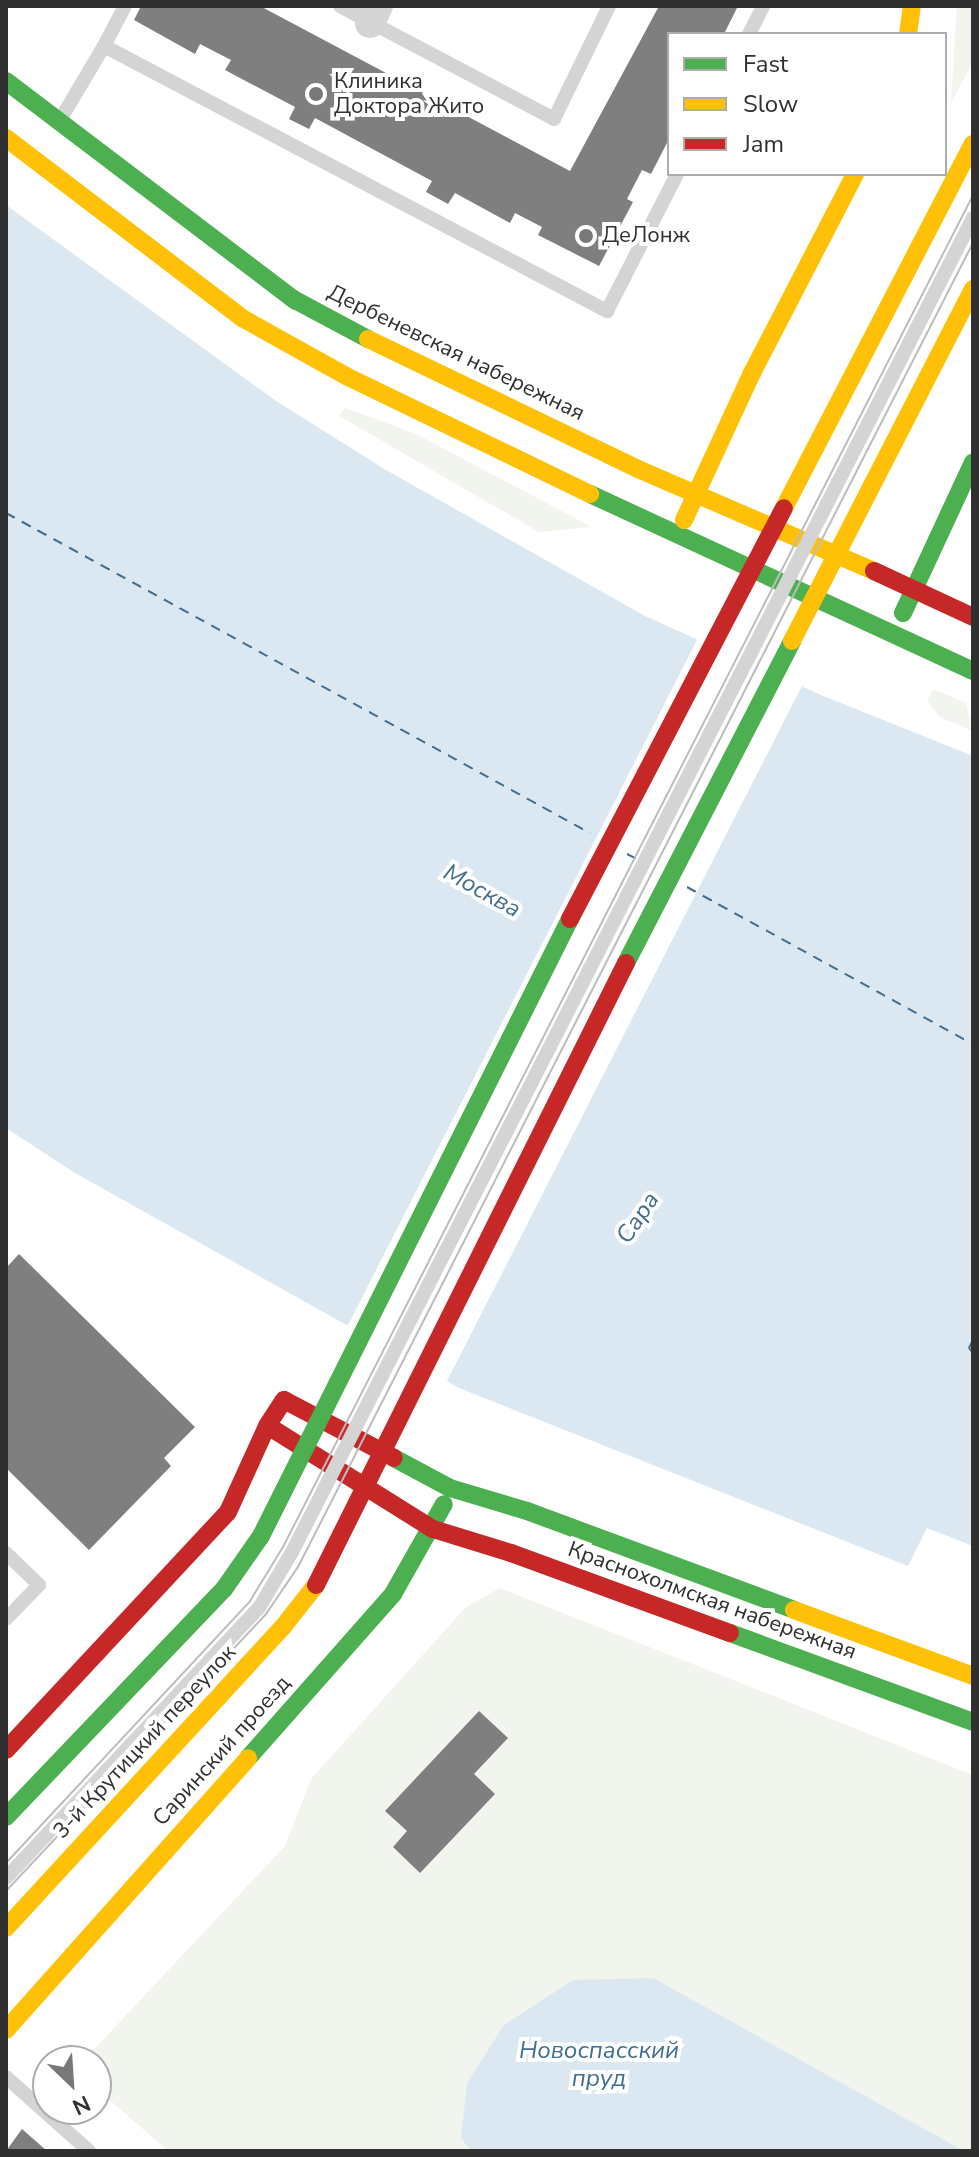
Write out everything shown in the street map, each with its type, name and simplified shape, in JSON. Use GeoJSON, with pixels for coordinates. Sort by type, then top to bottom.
{"type":"FeatureCollection","features":[{"type":"Feature","properties":{"kind":"main road"},"geometry":{"type":"LineString","coordinates":[[908,32],[912,6]]}},
{"type":"Feature","properties":{"kind":"main road","name":"Дербеневская набережная"},"geometry":{"type":"LineString","coordinates":[[6,81],[57,123],[295,300],[408,361],[694,495],[796,535],[973,617]]}},
{"type":"Feature","properties":{"kind":"main road"},"geometry":{"type":"LineString","coordinates":[[6,138],[242,318],[348,377],[677,536],[973,671]]}},
{"type":"Feature","properties":{"kind":"main road"},"geometry":{"type":"LineString","coordinates":[[6,1817],[224,1589],[261,1536],[549,959],[973,144]]}},
{"type":"Feature","properties":{"kind":"main road"},"geometry":{"type":"LineString","coordinates":[[677,536],[752,373],[854,176]]}},
{"type":"Feature","properties":{"kind":"main road","name":"3-й Крутицкий переулок"},"geometry":{"type":"LineString","coordinates":[[6,1928],[282,1628],[316,1585],[611,991],[973,289]]}},
{"type":"Feature","properties":{"kind":"main road"},"geometry":{"type":"LineString","coordinates":[[893,635],[973,462]]}},
{"type":"Feature","properties":{"kind":"main road","name":"Краснохолмская набережная"},"geometry":{"type":"LineString","coordinates":[[973,1676],[527,1511],[450,1488],[284,1400],[267,1426],[433,1529],[511,1553],[973,1722]]}},
{"type":"Feature","properties":{"kind":"main road"},"geometry":{"type":"LineString","coordinates":[[6,1750],[228,1512],[267,1426]]}},
{"type":"Feature","properties":{"kind":"main road","name":"Саринский проезд"},"geometry":{"type":"LineString","coordinates":[[6,2030],[393,1594],[433,1529],[450,1488]]}},
{"type":"Feature","properties":{"kind":"lane"},"geometry":{"type":"LineString","coordinates":[[57,123],[75,99],[125,6]]}},
{"type":"Feature","properties":{"kind":"lane"},"geometry":{"type":"LineString","coordinates":[[340,6],[374,14],[554,119],[609,6]]}},
{"type":"Feature","properties":{"kind":"lane"},"geometry":{"type":"LineString","coordinates":[[750,32],[763,6]]}},
{"type":"Feature","properties":{"kind":"lane"},"geometry":{"type":"LineString","coordinates":[[104,46],[607,311],[676,176]]}},
{"type":"Feature","properties":{"kind":"lane"},"geometry":{"type":"LineString","coordinates":[[6,1878],[259,1608],[292,1552],[973,218]]}},
{"type":"Feature","properties":{"kind":"lane"},"geometry":{"type":"LineString","coordinates":[[6,1553],[39,1585],[6,1619]]}},
{"type":"Feature","properties":{"kind":"lane"},"geometry":{"type":"LineString","coordinates":[[6,2077],[89,2151]]}},
{"type":"Feature","properties":{"kind":"shaded area"},"geometry":{"type":"Polygon","coordinates":[[[957,6],[973,6],[973,62],[951,103],[957,6]]]}},
{"type":"Feature","properties":{"kind":"shaded area"},"geometry":{"type":"Polygon","coordinates":[[[345,408],[414,433],[592,527],[539,532],[339,416],[345,408]]]}},
{"type":"Feature","properties":{"kind":"shaded area"},"geometry":{"type":"Polygon","coordinates":[[[933,689],[966,703],[972,731],[940,717],[927,701],[933,689]]]}},
{"type":"Feature","properties":{"kind":"shaded area"},"geometry":{"type":"Polygon","coordinates":[[[500,1588],[973,1775],[973,2151],[168,2151],[112,2102],[112,2045],[98,2045],[285,1846],[311,1779],[466,1607],[500,1588]]]}},
{"type":"Feature","properties":{"kind":"water"},"geometry":{"type":"Polygon","coordinates":[[[6,205],[276,401],[386,470],[645,616],[821,695],[973,756],[973,1546],[927,1528],[908,1566],[459,1388],[75,1173],[6,1128],[6,205]]]}},
{"type":"Feature","properties":{"kind":"water","name":"Новоспасский пруд"},"geometry":{"type":"Polygon","coordinates":[[[653,1978],[964,2151],[471,2151],[461,2138],[467,2083],[504,2025],[573,1980],[653,1978]]]}},
{"type":"Feature","properties":{"kind":"pier"},"geometry":{"type":"Polygon","coordinates":[[[699,636],[804,682],[445,1385],[346,1329],[699,636]]]}},
{"type":"Feature","properties":{"kind":"building"},"geometry":{"type":"Polygon","coordinates":[[[141,6],[260,6],[570,171],[659,6],[738,6],[725,32],[667,32],[667,143],[651,174],[642,170],[627,199],[633,202],[599,266],[538,235],[542,227],[515,213],[510,223],[455,193],[448,204],[426,192],[432,181],[315,118],[309,129],[289,119],[295,107],[225,70],[231,60],[200,44],[195,54],[134,20],[141,6]]]}},
{"type":"Feature","properties":{"kind":"building"},"geometry":{"type":"Polygon","coordinates":[[[19,1254],[195,1427],[164,1458],[171,1466],[89,1550],[6,1468],[6,1268],[19,1254]]]}},
{"type":"Feature","properties":{"kind":"building"},"geometry":{"type":"Polygon","coordinates":[[[479,1711],[508,1738],[474,1774],[495,1794],[420,1873],[393,1847],[407,1831],[385,1811],[479,1711]]]}},
{"type":"Feature","properties":{"kind":"building"},"geometry":{"type":"Polygon","coordinates":[[[22,2129],[47,2151],[6,2151],[22,2129]]]}},
{"type":"Feature","properties":{"kind":"ferry route"},"geometry":{"type":"LineString","coordinates":[[6,513],[590,833]]}},
{"type":"Feature","properties":{"kind":"ferry route"},"geometry":{"type":"LineString","coordinates":[[627,854],[639,860]]}},
{"type":"Feature","properties":{"kind":"ferry route"},"geometry":{"type":"LineString","coordinates":[[687,887],[973,1044]]}},
{"type":"Feature","properties":{"kind":"ferry route"},"geometry":{"type":"LineString","coordinates":[[973,1340],[969,1348],[973,1353]]}},
{"type":"Feature","properties":{"kind":"tram line"},"geometry":{"type":"LineString","coordinates":[[6,1863],[250,1601],[283,1547],[973,195]]}},
{"type":"Feature","properties":{"kind":"tram line"},"geometry":{"type":"LineString","coordinates":[[6,1891],[266,1614],[298,1567],[973,243]]}},
{"type":"Feature","properties":{"kind":"traffic: fast"},"geometry":{"type":"LineString","coordinates":[[6,81],[295,300],[368,339]]}},
{"type":"Feature","properties":{"kind":"traffic: fast"},"geometry":{"type":"LineString","coordinates":[[903,613],[973,462]]}},
{"type":"Feature","properties":{"kind":"traffic: fast"},"geometry":{"type":"LineString","coordinates":[[590,494],[973,671]]}},
{"type":"Feature","properties":{"kind":"traffic: fast"},"geometry":{"type":"LineString","coordinates":[[626,963],[792,641]]}},
{"type":"Feature","properties":{"kind":"traffic: fast"},"geometry":{"type":"LineString","coordinates":[[261,1536],[570,919]]}},
{"type":"Feature","properties":{"kind":"traffic: fast"},"geometry":{"type":"LineString","coordinates":[[394,1458],[450,1488],[527,1511],[794,1610]]}},
{"type":"Feature","properties":{"kind":"traffic: fast"},"geometry":{"type":"LineString","coordinates":[[248,1758],[393,1594],[444,1504]]}},
{"type":"Feature","properties":{"kind":"traffic: fast"},"geometry":{"type":"LineString","coordinates":[[6,1817],[224,1589],[261,1536]]}},
{"type":"Feature","properties":{"kind":"traffic: fast"},"geometry":{"type":"LineString","coordinates":[[730,1633],[973,1722]]}},
{"type":"Feature","properties":{"kind":"traffic: slow"},"geometry":{"type":"LineString","coordinates":[[908,32],[912,6]]}},
{"type":"Feature","properties":{"kind":"traffic: slow"},"geometry":{"type":"LineString","coordinates":[[6,138],[242,318],[348,377],[590,494]]}},
{"type":"Feature","properties":{"kind":"traffic: slow"},"geometry":{"type":"LineString","coordinates":[[784,508],[973,144]]}},
{"type":"Feature","properties":{"kind":"traffic: slow"},"geometry":{"type":"LineString","coordinates":[[684,520],[752,373],[854,176]]}},
{"type":"Feature","properties":{"kind":"traffic: slow"},"geometry":{"type":"LineString","coordinates":[[792,641],[973,289]]}},
{"type":"Feature","properties":{"kind":"traffic: slow"},"geometry":{"type":"LineString","coordinates":[[368,339],[638,469],[874,571]]}},
{"type":"Feature","properties":{"kind":"traffic: slow"},"geometry":{"type":"LineString","coordinates":[[6,1928],[282,1628],[316,1585]]}},
{"type":"Feature","properties":{"kind":"traffic: slow"},"geometry":{"type":"LineString","coordinates":[[794,1610],[973,1676]]}},
{"type":"Feature","properties":{"kind":"traffic: slow"},"geometry":{"type":"LineString","coordinates":[[6,2030],[248,1758]]}},
{"type":"Feature","properties":{"kind":"traffic: jam"},"geometry":{"type":"LineString","coordinates":[[570,919],[784,508]]}},
{"type":"Feature","properties":{"kind":"traffic: jam"},"geometry":{"type":"LineString","coordinates":[[874,571],[973,617]]}},
{"type":"Feature","properties":{"kind":"traffic: jam"},"geometry":{"type":"LineString","coordinates":[[316,1585],[626,963]]}},
{"type":"Feature","properties":{"kind":"traffic: jam"},"geometry":{"type":"LineString","coordinates":[[6,1750],[228,1512],[267,1426],[284,1400],[394,1458]]}},
{"type":"Feature","properties":{"kind":"traffic: jam"},"geometry":{"type":"LineString","coordinates":[[276,1431],[433,1529],[511,1553],[730,1633]]}},
{"type":"Feature","properties":{"kind":"place","name":"Клиника Доктора Жито"},"geometry":{"type":"Point","coordinates":[316,94]}},
{"type":"Feature","properties":{"kind":"place","name":"ДеЛонж"},"geometry":{"type":"Point","coordinates":[586,236]}},
{"type":"Feature","properties":{"kind":"water label","name":"Москва"},"geometry":{"type":"Point","coordinates":[482,891]}},
{"type":"Feature","properties":{"kind":"water label","name":"Сара"},"geometry":{"type":"Point","coordinates":[638,1218]}}]}
